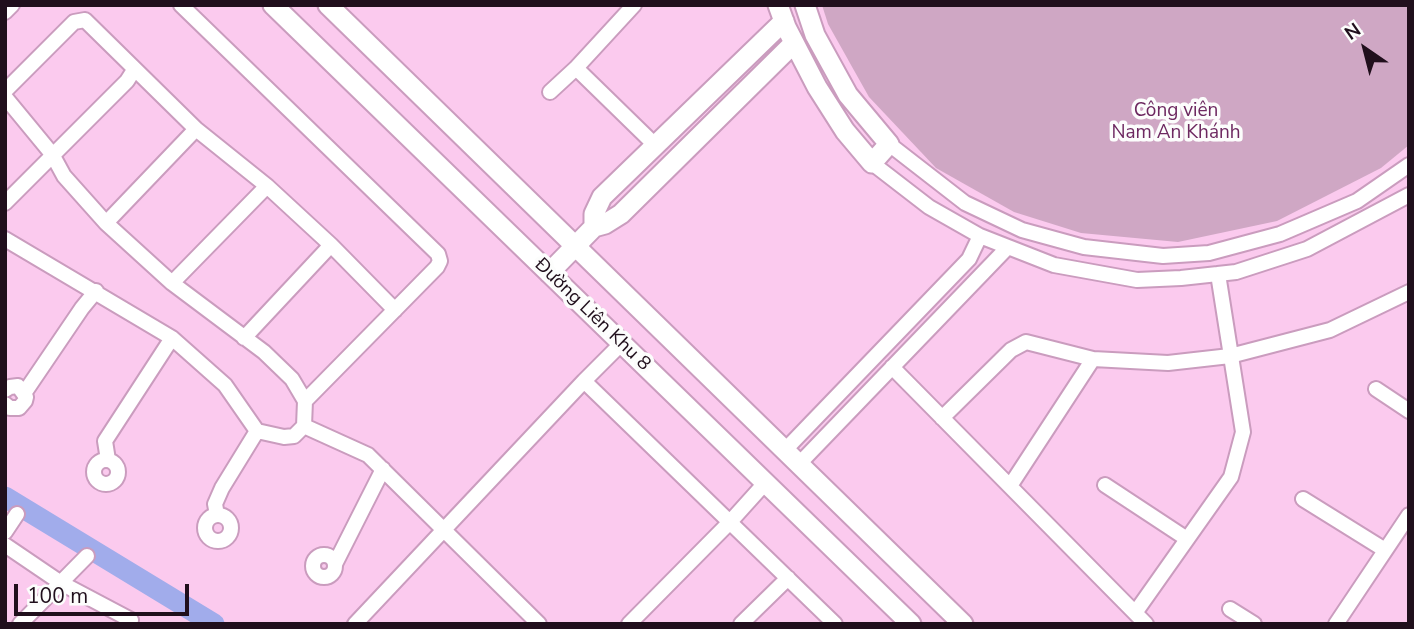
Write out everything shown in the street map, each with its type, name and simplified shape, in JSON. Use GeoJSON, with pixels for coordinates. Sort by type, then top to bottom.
{"type":"FeatureCollection","features":[{"type":"Feature","properties":{"kind":"street"},"geometry":{"type":"LineString","coordinates":[[5,12],[12,5]]}},
{"type":"Feature","properties":{"kind":"street"},"geometry":{"type":"LineString","coordinates":[[181,5],[438,254],[440,261],[437,267],[305,401]]}},
{"type":"Feature","properties":{"kind":"street","name":"Đường Liên Khu 8"},"geometry":{"type":"LineString","coordinates":[[273,5],[911,624]]}},
{"type":"Feature","properties":{"kind":"street","name":"Đường Liên Khu 8"},"geometry":{"type":"LineString","coordinates":[[328,5],[963,624]]}},
{"type":"Feature","properties":{"kind":"street"},"geometry":{"type":"LineString","coordinates":[[550,92],[634,5]]}},
{"type":"Feature","properties":{"kind":"street"},"geometry":{"type":"LineString","coordinates":[[805,5],[815,35],[848,95],[890,144],[965,203],[1023,230],[1084,247],[1163,257],[1209,253],[1280,234],[1357,201],[1409,165]]}},
{"type":"Feature","properties":{"kind":"street"},"geometry":{"type":"LineString","coordinates":[[594,227],[594,214],[602,197],[760,44],[781,13]]}},
{"type":"Feature","properties":{"kind":"street"},"geometry":{"type":"LineString","coordinates":[[781,13],[817,87],[845,131],[872,163],[929,207],[980,236],[1054,265],[1137,280],[1236,272],[1307,249],[1409,195]]}},
{"type":"Feature","properties":{"kind":"street"},"geometry":{"type":"LineString","coordinates":[[5,91],[74,22],[85,20],[196,129],[267,186],[331,245],[395,310]]}},
{"type":"Feature","properties":{"kind":"street"},"geometry":{"type":"LineString","coordinates":[[549,273],[594,227],[621,214],[794,43]]}},
{"type":"Feature","properties":{"kind":"street"},"geometry":{"type":"LineString","coordinates":[[760,44],[775,62]]}},
{"type":"Feature","properties":{"kind":"street"},"geometry":{"type":"LineString","coordinates":[[576,68],[654,145]]}},
{"type":"Feature","properties":{"kind":"street"},"geometry":{"type":"LineString","coordinates":[[5,203],[127,81],[134,70]]}},
{"type":"Feature","properties":{"kind":"street"},"geometry":{"type":"LineString","coordinates":[[5,97],[52,154],[65,176],[106,223],[172,283],[264,352],[292,379],[305,401],[304,426],[294,436],[285,437],[257,431],[225,385],[172,338],[5,239]]}},
{"type":"Feature","properties":{"kind":"street"},"geometry":{"type":"LineString","coordinates":[[697,104],[713,122]]}},
{"type":"Feature","properties":{"kind":"street"},"geometry":{"type":"LineString","coordinates":[[106,223],[196,129]]}},
{"type":"Feature","properties":{"kind":"street"},"geometry":{"type":"LineString","coordinates":[[872,163],[890,144]]}},
{"type":"Feature","properties":{"kind":"street"},"geometry":{"type":"LineString","coordinates":[[172,283],[267,186]]}},
{"type":"Feature","properties":{"kind":"street"},"geometry":{"type":"LineString","coordinates":[[785,450],[969,259],[980,236]]}},
{"type":"Feature","properties":{"kind":"street"},"geometry":{"type":"LineString","coordinates":[[244,338],[331,245]]}},
{"type":"Feature","properties":{"kind":"street"},"geometry":{"type":"LineString","coordinates":[[799,464],[1008,247]]}},
{"type":"Feature","properties":{"kind":"street"},"geometry":{"type":"LineString","coordinates":[[892,367],[1141,618],[1187,539],[1231,477],[1242,432],[1218,274]]}},
{"type":"Feature","properties":{"kind":"street"},"geometry":{"type":"LineString","coordinates":[[5,404],[10,408],[19,408],[25,401],[25,392],[96,291]]}},
{"type":"Feature","properties":{"kind":"street"},"geometry":{"type":"LineString","coordinates":[[942,418],[1011,350],[1026,342],[1093,359],[1168,363],[1230,356],[1330,330],[1409,292]]}},
{"type":"Feature","properties":{"kind":"street"},"geometry":{"type":"LineString","coordinates":[[912,318],[926,332]]}},
{"type":"Feature","properties":{"kind":"street"},"geometry":{"type":"LineString","coordinates":[[108,460],[106,441],[172,338]]}},
{"type":"Feature","properties":{"kind":"street"},"geometry":{"type":"LineString","coordinates":[[355,624],[621,344]]}},
{"type":"Feature","properties":{"kind":"street"},"geometry":{"type":"LineString","coordinates":[[1010,486],[1093,359]]}},
{"type":"Feature","properties":{"kind":"street"},"geometry":{"type":"LineString","coordinates":[[584,381],[835,624]]}},
{"type":"Feature","properties":{"kind":"street"},"geometry":{"type":"LineString","coordinates":[[5,390],[14,386],[25,392]]}},
{"type":"Feature","properties":{"kind":"street"},"geometry":{"type":"LineString","coordinates":[[1376,389],[1409,411]]}},
{"type":"Feature","properties":{"kind":"street"},"geometry":{"type":"LineString","coordinates":[[304,426],[368,455],[539,624]]}},
{"type":"Feature","properties":{"kind":"street"},"geometry":{"type":"LineString","coordinates":[[217,515],[215,504],[222,488],[257,431]]}},
{"type":"Feature","properties":{"kind":"street"},"geometry":{"type":"LineString","coordinates":[[335,564],[383,470]]}},
{"type":"Feature","properties":{"kind":"street"},"geometry":{"type":"LineString","coordinates":[[629,624],[766,482]]}},
{"type":"Feature","properties":{"kind":"street"},"geometry":{"type":"LineString","coordinates":[[1105,485],[1187,539]]}},
{"type":"Feature","properties":{"kind":"street"},"geometry":{"type":"LineString","coordinates":[[1303,499],[1385,550]]}},
{"type":"Feature","properties":{"kind":"street"},"geometry":{"type":"LineString","coordinates":[[5,532],[17,514]]}},
{"type":"Feature","properties":{"kind":"street"},"geometry":{"type":"LineString","coordinates":[[1335,624],[1409,515]]}},
{"type":"Feature","properties":{"kind":"street"},"geometry":{"type":"LineString","coordinates":[[5,545],[61,583],[131,620]]}},
{"type":"Feature","properties":{"kind":"street"},"geometry":{"type":"LineString","coordinates":[[20,624],[87,556]]}},
{"type":"Feature","properties":{"kind":"street"},"geometry":{"type":"LineString","coordinates":[[741,624],[788,578]]}},
{"type":"Feature","properties":{"kind":"street"},"geometry":{"type":"LineString","coordinates":[[1230,609],[1254,624]]}},
{"type":"Feature","properties":{"kind":"green space","name":"Công viên Nam An Khánh"},"geometry":{"type":"Polygon","coordinates":[[[822,5],[1409,5],[1409,145],[1381,168],[1277,221],[1178,242],[1081,233],[1014,212],[936,168],[869,97],[828,24],[822,5]]]}},
{"type":"Feature","properties":{"kind":"waterway"},"geometry":{"type":"LineString","coordinates":[[5,497],[214,624]]}}]}
